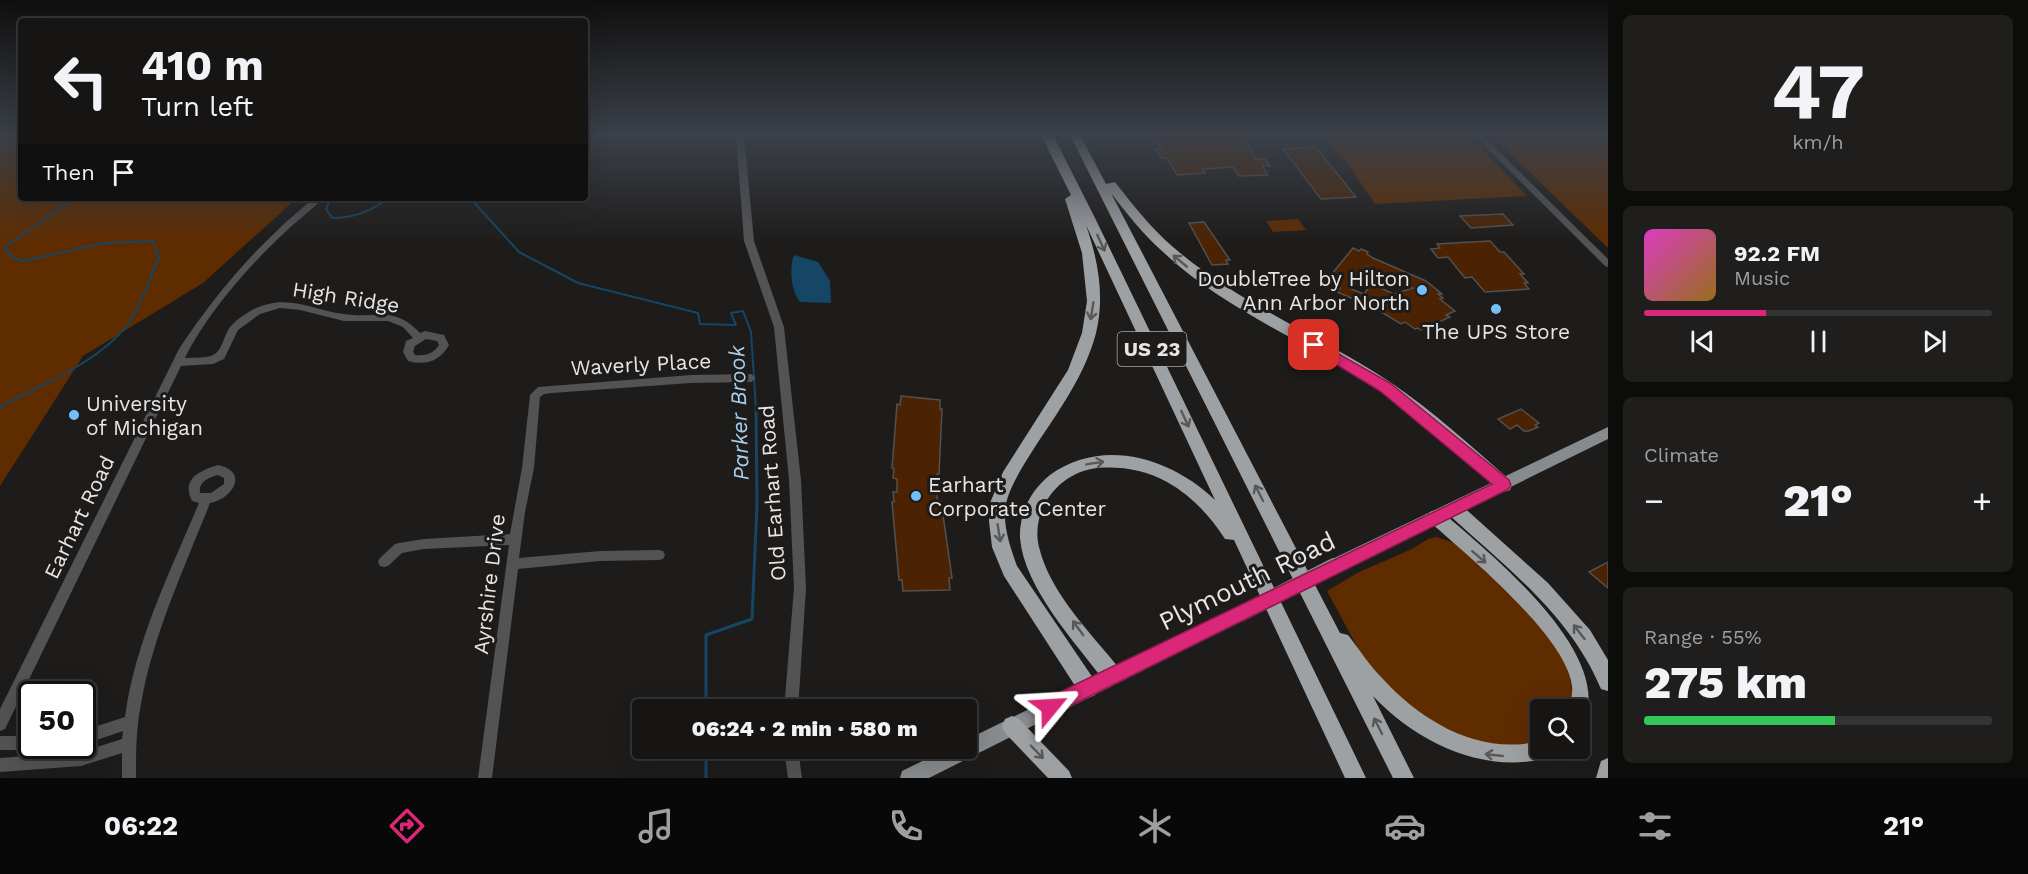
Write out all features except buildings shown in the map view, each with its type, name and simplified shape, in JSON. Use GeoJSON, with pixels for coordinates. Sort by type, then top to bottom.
{"type":"FeatureCollection","features":[{"type":"Feature","properties":{"kind":"highway"},"geometry":{"type":"LineString","coordinates":[[1060,171],[1089,254],[1094,301],[1089,333],[1075,371],[1011,472],[998,503],[997,520],[1001,547],[1010,570],[1088,688]]}},
{"type":"Feature","properties":{"kind":"highway","name":"US 23"},"geometry":{"type":"LineString","coordinates":[[1066,171],[1356,778]]}},
{"type":"Feature","properties":{"kind":"highway","name":"US 23"},"geometry":{"type":"LineString","coordinates":[[1094,171],[1404,778]]}},
{"type":"Feature","properties":{"kind":"highway"},"geometry":{"type":"LineString","coordinates":[[1103,171],[1121,201],[1148,232],[1189,269],[1255,313],[1333,355],[1385,387],[1428,420],[1504,485]]}},
{"type":"Feature","properties":{"kind":"highway"},"geometry":{"type":"LineString","coordinates":[[1112,675],[1048,588],[1036,567],[1029,544],[1029,520],[1039,495],[1054,479],[1075,467],[1099,461],[1131,462],[1155,469],[1181,480],[1204,497],[1226,524],[1294,649]]}},
{"type":"Feature","properties":{"kind":"highway"},"geometry":{"type":"LineString","coordinates":[[1454,509],[1558,606],[1588,645],[1604,670],[1608,682]]}},
{"type":"Feature","properties":{"kind":"highway"},"geometry":{"type":"LineString","coordinates":[[1436,518],[1517,590],[1555,632],[1566,646],[1581,677],[1581,699]]}},
{"type":"Feature","properties":{"kind":"highway"},"geometry":{"type":"LineString","coordinates":[[1322,616],[1375,685],[1405,714],[1434,733],[1479,753],[1515,757],[1530,753]]}},
{"type":"Feature","properties":{"kind":"highway"},"geometry":{"type":"LineString","coordinates":[[1012,726],[1062,778]]}},
{"type":"Feature","properties":{"kind":"highway"},"geometry":{"type":"LineString","coordinates":[[1606,778],[1608,768]]}},
{"type":"Feature","properties":{"kind":"main road","name":"Plymouth Road"},"geometry":{"type":"LineString","coordinates":[[909,778],[1112,675],[1608,433]]}},
{"type":"Feature","properties":{"kind":"street","name":"Old Earhart Road"},"geometry":{"type":"LineString","coordinates":[[743,171],[749,241],[779,327],[795,480],[800,588],[792,699]]}},
{"type":"Feature","properties":{"kind":"street"},"geometry":{"type":"LineString","coordinates":[[1515,171],[1608,264]]}},
{"type":"Feature","properties":{"kind":"street","name":"Earhart Road"},"geometry":{"type":"LineString","coordinates":[[0,724],[178,362],[209,311],[238,273],[266,243],[315,201]]}},
{"type":"Feature","properties":{"kind":"street","name":"High Ridge"},"geometry":{"type":"LineString","coordinates":[[178,362],[213,360],[220,356],[234,328],[257,312],[280,305],[292,305],[344,318],[389,318],[406,324],[418,338]]}},
{"type":"Feature","properties":{"kind":"street","name":"Waverly Place"},"geometry":{"type":"LineString","coordinates":[[535,395],[542,390],[552,389],[691,379],[751,378]]}},
{"type":"Feature","properties":{"kind":"street","name":"Ayrshire Drive"},"geometry":{"type":"LineString","coordinates":[[485,778],[515,539],[528,468],[535,395]]}},
{"type":"Feature","properties":{"kind":"street"},"geometry":{"type":"LineString","coordinates":[[129,778],[129,722],[143,660],[206,499]]}},
{"type":"Feature","properties":{"kind":"street"},"geometry":{"type":"LineString","coordinates":[[384,562],[399,548],[424,544],[515,539]]}},
{"type":"Feature","properties":{"kind":"street"},"geometry":{"type":"LineString","coordinates":[[512,564],[600,556],[659,555]]}},
{"type":"Feature","properties":{"kind":"street"},"geometry":{"type":"LineString","coordinates":[[96,733],[129,722]]}},
{"type":"Feature","properties":{"kind":"street"},"geometry":{"type":"LineString","coordinates":[[0,744],[18,743]]}},
{"type":"Feature","properties":{"kind":"street"},"geometry":{"type":"LineString","coordinates":[[0,765],[81,759],[128,744]]}},
{"type":"Feature","properties":{"kind":"street"},"geometry":{"type":"LineString","coordinates":[[792,759],[795,778]]}},
{"type":"Feature","properties":{"kind":"shaded area"},"geometry":{"type":"Polygon","coordinates":[[[0,171],[18,171],[18,201],[294,201],[203,283],[83,356],[0,486],[0,171]]]}},
{"type":"Feature","properties":{"kind":"shaded area"},"geometry":{"type":"Polygon","coordinates":[[[1353,171],[1503,171],[1527,196],[1375,204],[1353,171]]]}},
{"type":"Feature","properties":{"kind":"shaded area"},"geometry":{"type":"Polygon","coordinates":[[[1529,171],[1608,171],[1608,248],[1529,171]]]}},
{"type":"Feature","properties":{"kind":"shaded area"},"geometry":{"type":"Polygon","coordinates":[[[1298,219],[1306,230],[1273,232],[1266,221],[1298,219]]]}},
{"type":"Feature","properties":{"kind":"shaded area"},"geometry":{"type":"Polygon","coordinates":[[[1436,537],[1455,543],[1532,615],[1568,666],[1572,699],[1530,699],[1530,744],[1514,749],[1448,735],[1374,678],[1327,591],[1359,572],[1412,549],[1436,537]]]}},
{"type":"Feature","properties":{"kind":"water"},"geometry":{"type":"Polygon","coordinates":[[[794,255],[818,262],[830,281],[831,303],[800,302],[792,279],[794,255]]]}},
{"type":"Feature","properties":{"kind":"waterway"},"geometry":{"type":"LineString","coordinates":[[0,407],[68,372],[116,338],[128,324],[137,308],[159,257],[153,241],[104,243],[23,261],[11,256],[4,248],[70,201]]}},
{"type":"Feature","properties":{"kind":"waterway","name":"Parker Brook"},"geometry":{"type":"LineString","coordinates":[[328,201],[326,209],[332,218],[362,213],[384,201]]}},
{"type":"Feature","properties":{"kind":"waterway","name":"Parker Brook"},"geometry":{"type":"LineString","coordinates":[[473,201],[519,252],[578,283],[698,313],[700,324],[736,325],[731,313],[743,311],[751,332],[756,409]]}},
{"type":"Feature","properties":{"kind":"waterway","name":"Parker Brook"},"geometry":{"type":"LineString","coordinates":[[706,699],[706,635],[752,619],[757,504],[756,408]]}},
{"type":"Feature","properties":{"kind":"waterway","name":"Parker Brook"},"geometry":{"type":"LineString","coordinates":[[706,759],[706,778]]}},
{"type":"Feature","properties":{"kind":"place","name":"DoubleTree by Hilton Ann Arbor North"},"geometry":{"type":"Point","coordinates":[1422,290]}},
{"type":"Feature","properties":{"kind":"place","name":"The UPS Store"},"geometry":{"type":"Point","coordinates":[1496,309]}},
{"type":"Feature","properties":{"kind":"place","name":"University of Michigan"},"geometry":{"type":"Point","coordinates":[74,415]}},
{"type":"Feature","properties":{"kind":"place","name":"Earhart Corporate Center"},"geometry":{"type":"Point","coordinates":[916,496]}},
{"type":"Feature","properties":{"kind":"route"},"geometry":{"type":"LineString","coordinates":[[1050,707],[1334,566],[1504,485],[1428,420],[1385,387],[1314,345]]}}]}
